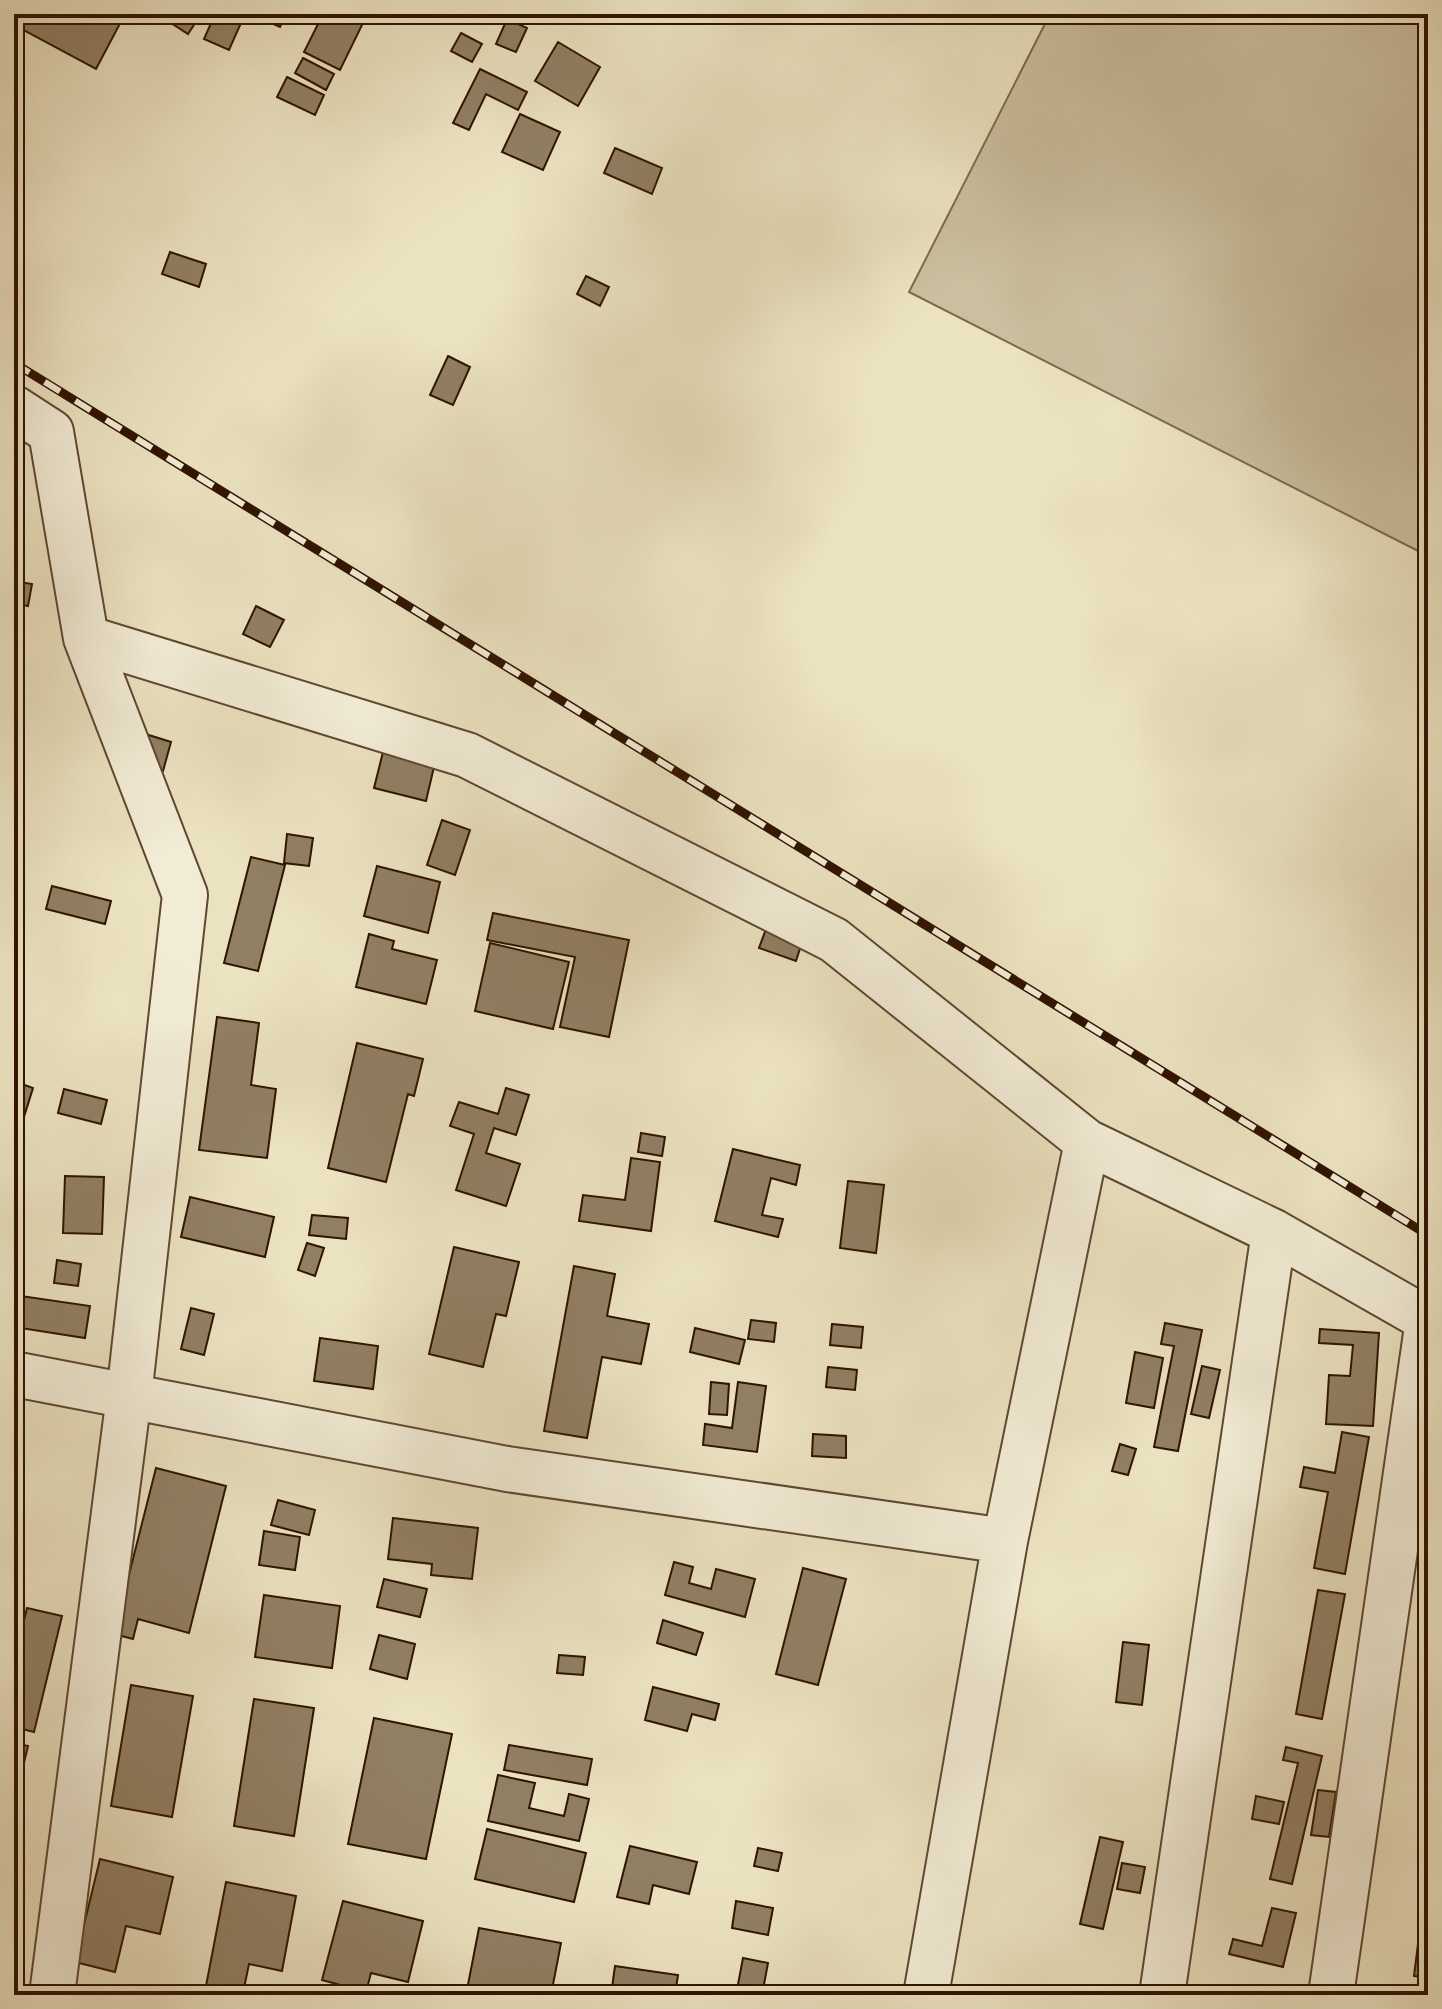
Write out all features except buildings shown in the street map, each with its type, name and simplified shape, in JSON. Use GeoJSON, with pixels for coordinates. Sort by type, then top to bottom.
{"type":"FeatureCollection","features":[{"type":"Feature","properties":{"kind":"street"},"geometry":{"type":"LineString","coordinates":[[14,408],[51,432],[86,638],[185,895],[129,1396],[52,1995]]}},
{"type":"Feature","properties":{"kind":"street"},"geometry":{"type":"LineString","coordinates":[[86,638],[467,755],[777,911],[834,940],[1087,1142],[1274,1232],[1428,1320],[1331,1995]]}},
{"type":"Feature","properties":{"kind":"street"},"geometry":{"type":"LineString","coordinates":[[926,1995],[1005,1541],[1087,1142]]}},
{"type":"Feature","properties":{"kind":"street"},"geometry":{"type":"LineString","coordinates":[[1162,1995],[1274,1232]]}},
{"type":"Feature","properties":{"kind":"street"},"geometry":{"type":"LineString","coordinates":[[14,1374],[507,1469],[1005,1541]]}},
{"type":"Feature","properties":{"kind":"shaded area"},"geometry":{"type":"Polygon","coordinates":[[[1050,14],[1428,14],[1428,556],[909,292],[1050,14]]]}},
{"type":"Feature","properties":{"kind":"railway"},"geometry":{"type":"LineString","coordinates":[[14,363],[1428,1235]]}}]}
